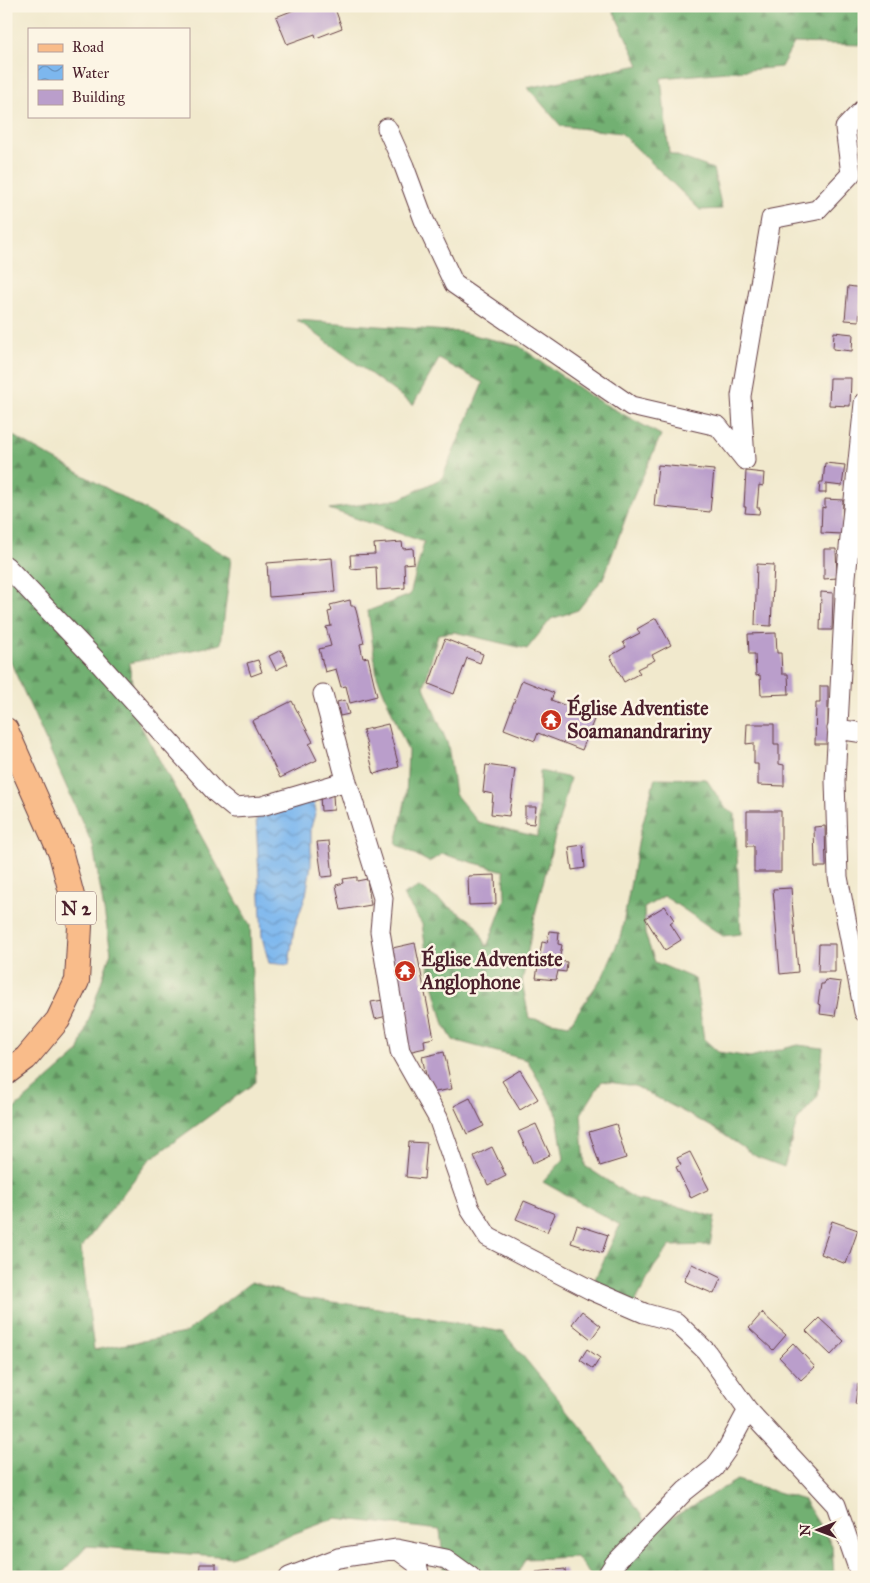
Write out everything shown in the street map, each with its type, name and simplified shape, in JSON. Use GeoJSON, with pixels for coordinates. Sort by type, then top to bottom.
{"type":"FeatureCollection","features":[{"type":"Feature","properties":{"kind":"main road","name":"N 2"},"geometry":{"type":"LineString","coordinates":[[6,730],[61,854],[80,926],[77,981],[58,1020],[26,1058],[6,1073]]}},
{"type":"Feature","properties":{"kind":"street"},"geometry":{"type":"LineString","coordinates":[[387,128],[404,166],[424,220],[454,284],[632,406],[718,426],[745,460],[741,396],[771,219],[817,210],[851,174],[845,128],[864,108]]}},
{"type":"Feature","properties":{"kind":"street"},"geometry":{"type":"LineString","coordinates":[[864,403],[855,579],[837,729],[835,781],[838,877],[858,951],[864,1012]]}},
{"type":"Feature","properties":{"kind":"street"},"geometry":{"type":"LineString","coordinates":[[6,566],[96,660],[217,794],[234,808],[262,806],[347,781]]}},
{"type":"Feature","properties":{"kind":"street"},"geometry":{"type":"LineString","coordinates":[[323,694],[347,781],[384,898],[380,931],[400,1051],[438,1118],[470,1208],[488,1237],[591,1290],[644,1313],[676,1322],[706,1351],[748,1410],[836,1505],[861,1577]]}},
{"type":"Feature","properties":{"kind":"street"},"geometry":{"type":"LineString","coordinates":[[837,729],[864,733]]}},
{"type":"Feature","properties":{"kind":"street"},"geometry":{"type":"LineString","coordinates":[[606,1577],[615,1563],[685,1491],[714,1468],[726,1451],[748,1410]]}},
{"type":"Feature","properties":{"kind":"street"},"geometry":{"type":"LineString","coordinates":[[398,1549],[417,1564],[420,1577]]}},
{"type":"Feature","properties":{"kind":"street"},"geometry":{"type":"LineString","coordinates":[[289,1577],[338,1558],[398,1549],[446,1559],[471,1577]]}},
{"type":"Feature","properties":{"kind":"green space"},"geometry":{"type":"Polygon","coordinates":[[[611,6],[864,6],[864,55],[863,45],[794,43],[781,67],[661,78],[669,153],[713,169],[722,209],[700,210],[621,133],[561,126],[528,88],[639,65],[611,6]]]}},
{"type":"Feature","properties":{"kind":"green space"},"geometry":{"type":"Polygon","coordinates":[[[297,320],[461,332],[519,346],[590,396],[661,435],[633,498],[604,577],[578,610],[551,619],[527,649],[454,632],[438,634],[424,687],[448,745],[455,794],[478,822],[538,837],[540,771],[570,778],[535,914],[522,982],[529,1018],[569,1025],[603,976],[621,935],[640,833],[655,778],[706,779],[726,809],[735,814],[741,934],[723,936],[664,896],[644,908],[645,934],[655,962],[695,979],[704,1039],[718,1052],[750,1057],[798,1045],[823,1048],[818,1096],[797,1121],[784,1167],[757,1157],[714,1128],[635,1086],[602,1081],[581,1114],[585,1166],[637,1200],[680,1207],[715,1217],[710,1245],[670,1246],[654,1267],[633,1306],[595,1279],[620,1225],[543,1182],[564,1159],[556,1111],[527,1060],[453,1040],[444,1025],[428,965],[422,924],[403,895],[419,887],[476,924],[487,947],[505,899],[504,871],[442,854],[429,862],[396,844],[406,797],[408,751],[377,676],[368,611],[410,595],[424,542],[329,509],[400,499],[442,478],[483,383],[439,359],[413,405],[297,320]]]}},
{"type":"Feature","properties":{"kind":"green space"},"geometry":{"type":"Polygon","coordinates":[[[6,432],[231,558],[221,644],[129,663],[138,721],[250,925],[256,1082],[149,1160],[81,1248],[94,1350],[185,1333],[251,1282],[303,1298],[378,1308],[503,1332],[588,1435],[651,1530],[737,1480],[804,1500],[832,1545],[834,1577],[592,1577],[576,1557],[525,1559],[516,1577],[445,1577],[440,1530],[336,1518],[231,1557],[86,1546],[59,1577],[20,1577],[6,1565],[6,1116],[78,1053],[111,952],[93,846],[6,652],[6,432]]]}},
{"type":"Feature","properties":{"kind":"water"},"geometry":{"type":"Polygon","coordinates":[[[313,799],[316,811],[311,827],[311,865],[306,895],[294,929],[289,965],[269,963],[262,937],[256,817],[313,799]]]}},
{"type":"Feature","properties":{"kind":"building"},"geometry":{"type":"Polygon","coordinates":[[[304,6],[334,6],[342,28],[316,38],[315,34],[287,44],[276,17],[304,6]]]}},
{"type":"Feature","properties":{"kind":"building"},"geometry":{"type":"Polygon","coordinates":[[[848,286],[862,288],[859,321],[845,320],[848,286]]]}},
{"type":"Feature","properties":{"kind":"building"},"geometry":{"type":"Polygon","coordinates":[[[834,332],[853,334],[852,351],[833,349],[834,332]]]}},
{"type":"Feature","properties":{"kind":"building"},"geometry":{"type":"Polygon","coordinates":[[[830,378],[851,378],[850,406],[829,405],[830,378]]]}},
{"type":"Feature","properties":{"kind":"building"},"geometry":{"type":"Polygon","coordinates":[[[825,463],[845,465],[842,486],[826,484],[826,493],[819,493],[820,482],[823,482],[825,463]]]}},
{"type":"Feature","properties":{"kind":"building"},"geometry":{"type":"Polygon","coordinates":[[[658,465],[714,470],[710,512],[654,506],[658,465]]]}},
{"type":"Feature","properties":{"kind":"building"},"geometry":{"type":"Polygon","coordinates":[[[746,471],[764,473],[763,486],[759,485],[757,508],[760,508],[759,514],[745,513],[746,471]]]}},
{"type":"Feature","properties":{"kind":"building"},"geometry":{"type":"Polygon","coordinates":[[[825,499],[843,500],[842,534],[821,533],[822,507],[825,508],[825,499]]]}},
{"type":"Feature","properties":{"kind":"building"},"geometry":{"type":"Polygon","coordinates":[[[402,542],[403,549],[413,548],[414,563],[404,564],[405,588],[377,590],[376,567],[351,569],[350,555],[375,554],[374,544],[402,542]]]}},
{"type":"Feature","properties":{"kind":"building"},"geometry":{"type":"Polygon","coordinates":[[[824,549],[836,549],[837,578],[824,579],[824,549]]]}},
{"type":"Feature","properties":{"kind":"building"},"geometry":{"type":"Polygon","coordinates":[[[332,558],[335,592],[269,597],[267,563],[332,558]]]}},
{"type":"Feature","properties":{"kind":"building"},"geometry":{"type":"Polygon","coordinates":[[[757,564],[774,565],[771,626],[755,625],[757,564]]]}},
{"type":"Feature","properties":{"kind":"building"},"geometry":{"type":"Polygon","coordinates":[[[821,592],[833,593],[832,630],[820,630],[821,592]]]}},
{"type":"Feature","properties":{"kind":"building"},"geometry":{"type":"Polygon","coordinates":[[[350,600],[351,606],[355,606],[364,643],[360,644],[363,658],[368,657],[377,696],[350,703],[346,686],[341,687],[336,669],[325,672],[319,649],[331,646],[326,627],[331,626],[328,612],[332,611],[330,605],[350,600]]]}},
{"type":"Feature","properties":{"kind":"building"},"geometry":{"type":"Polygon","coordinates":[[[656,618],[671,645],[652,655],[655,660],[637,669],[640,673],[624,682],[610,656],[626,647],[623,642],[640,633],[637,629],[656,618]]]}},
{"type":"Feature","properties":{"kind":"building"},"geometry":{"type":"Polygon","coordinates":[[[776,633],[777,653],[781,653],[782,674],[788,674],[789,694],[761,695],[760,675],[756,676],[755,654],[749,654],[748,634],[776,633]]]}},
{"type":"Feature","properties":{"kind":"building"},"geometry":{"type":"Polygon","coordinates":[[[445,639],[483,654],[480,663],[467,658],[454,694],[429,684],[445,639]]]}},
{"type":"Feature","properties":{"kind":"building"},"geometry":{"type":"Polygon","coordinates":[[[281,650],[288,664],[276,670],[269,656],[281,650]]]}},
{"type":"Feature","properties":{"kind":"building"},"geometry":{"type":"Polygon","coordinates":[[[258,660],[262,672],[251,676],[247,663],[258,660]]]}},
{"type":"Feature","properties":{"kind":"building"},"geometry":{"type":"Polygon","coordinates":[[[522,680],[554,693],[551,700],[595,717],[582,750],[538,733],[535,741],[504,729],[522,680]]]}},
{"type":"Feature","properties":{"kind":"building"},"geometry":{"type":"Polygon","coordinates":[[[820,686],[828,686],[828,744],[815,744],[816,703],[820,703],[820,686]]]}},
{"type":"Feature","properties":{"kind":"building"},"geometry":{"type":"Polygon","coordinates":[[[345,700],[349,714],[340,716],[337,702],[345,700]]]}},
{"type":"Feature","properties":{"kind":"building"},"geometry":{"type":"Polygon","coordinates":[[[292,701],[313,742],[309,744],[317,760],[280,778],[252,721],[292,701]]]}},
{"type":"Feature","properties":{"kind":"building"},"geometry":{"type":"Polygon","coordinates":[[[388,724],[399,767],[374,774],[363,730],[388,724]]]}},
{"type":"Feature","properties":{"kind":"building"},"geometry":{"type":"Polygon","coordinates":[[[747,724],[774,724],[774,744],[779,744],[779,764],[784,765],[784,786],[758,785],[758,764],[754,764],[754,743],[746,744],[747,724]]]}},
{"type":"Feature","properties":{"kind":"building"},"geometry":{"type":"Polygon","coordinates":[[[486,765],[515,769],[509,816],[491,814],[493,794],[483,792],[486,765]]]}},
{"type":"Feature","properties":{"kind":"building"},"geometry":{"type":"Polygon","coordinates":[[[333,795],[334,810],[321,811],[320,796],[333,795]]]}},
{"type":"Feature","properties":{"kind":"building"},"geometry":{"type":"Polygon","coordinates":[[[525,807],[536,807],[534,824],[525,823],[525,807]]]}},
{"type":"Feature","properties":{"kind":"building"},"geometry":{"type":"Polygon","coordinates":[[[747,811],[781,811],[781,872],[754,872],[754,846],[747,846],[747,811]]]}},
{"type":"Feature","properties":{"kind":"building"},"geometry":{"type":"Polygon","coordinates":[[[825,826],[826,867],[815,867],[814,827],[825,826]]]}},
{"type":"Feature","properties":{"kind":"building"},"geometry":{"type":"Polygon","coordinates":[[[329,841],[333,876],[322,877],[317,842],[329,841]]]}},
{"type":"Feature","properties":{"kind":"building"},"geometry":{"type":"Polygon","coordinates":[[[583,845],[585,868],[572,870],[569,847],[583,845]]]}},
{"type":"Feature","properties":{"kind":"building"},"geometry":{"type":"Polygon","coordinates":[[[495,875],[496,904],[469,905],[468,876],[495,875]]]}},
{"type":"Feature","properties":{"kind":"building"},"geometry":{"type":"Polygon","coordinates":[[[357,877],[357,881],[367,879],[371,905],[341,910],[336,885],[344,883],[343,879],[357,877]]]}},
{"type":"Feature","properties":{"kind":"building"},"geometry":{"type":"Polygon","coordinates":[[[791,888],[798,972],[780,974],[773,889],[791,888]]]}},
{"type":"Feature","properties":{"kind":"building"},"geometry":{"type":"Polygon","coordinates":[[[665,906],[674,920],[670,923],[681,940],[665,950],[645,918],[665,906]]]}},
{"type":"Feature","properties":{"kind":"building"},"geometry":{"type":"Polygon","coordinates":[[[549,931],[559,932],[558,944],[562,945],[559,961],[567,962],[566,972],[558,971],[556,980],[536,978],[542,942],[547,943],[549,931]]]}},
{"type":"Feature","properties":{"kind":"building"},"geometry":{"type":"Polygon","coordinates":[[[415,943],[434,1038],[424,1040],[425,1048],[408,1052],[388,949],[415,943]]]}},
{"type":"Feature","properties":{"kind":"building"},"geometry":{"type":"Polygon","coordinates":[[[819,944],[835,944],[835,972],[818,972],[819,944]]]}},
{"type":"Feature","properties":{"kind":"building"},"geometry":{"type":"Polygon","coordinates":[[[825,980],[841,982],[835,1016],[820,1014],[821,1005],[818,1004],[821,984],[824,984],[825,980]]]}},
{"type":"Feature","properties":{"kind":"building"},"geometry":{"type":"Polygon","coordinates":[[[383,1000],[387,1016],[375,1019],[371,1002],[383,1000]]]}},
{"type":"Feature","properties":{"kind":"building"},"geometry":{"type":"Polygon","coordinates":[[[444,1052],[452,1089],[430,1093],[422,1057],[444,1052]]]}},
{"type":"Feature","properties":{"kind":"building"},"geometry":{"type":"Polygon","coordinates":[[[520,1070],[538,1099],[520,1110],[502,1081],[520,1070]]]}},
{"type":"Feature","properties":{"kind":"building"},"geometry":{"type":"Polygon","coordinates":[[[470,1098],[484,1126],[467,1134],[454,1106],[470,1098]]]}},
{"type":"Feature","properties":{"kind":"building"},"geometry":{"type":"Polygon","coordinates":[[[536,1124],[550,1155],[533,1163],[518,1132],[536,1124]]]}},
{"type":"Feature","properties":{"kind":"building"},"geometry":{"type":"Polygon","coordinates":[[[616,1124],[626,1158],[600,1166],[589,1132],[616,1124]]]}},
{"type":"Feature","properties":{"kind":"building"},"geometry":{"type":"Polygon","coordinates":[[[409,1142],[427,1143],[424,1179],[406,1177],[409,1142]]]}},
{"type":"Feature","properties":{"kind":"building"},"geometry":{"type":"Polygon","coordinates":[[[492,1147],[506,1176],[488,1185],[474,1156],[492,1147]]]}},
{"type":"Feature","properties":{"kind":"building"},"geometry":{"type":"Polygon","coordinates":[[[690,1152],[709,1189],[691,1198],[676,1167],[681,1165],[677,1158],[690,1152]]]}},
{"type":"Feature","properties":{"kind":"building"},"geometry":{"type":"Polygon","coordinates":[[[524,1201],[555,1214],[547,1232],[516,1219],[524,1201]]]}},
{"type":"Feature","properties":{"kind":"building"},"geometry":{"type":"Polygon","coordinates":[[[832,1221],[858,1230],[846,1264],[821,1254],[832,1221]]]}},
{"type":"Feature","properties":{"kind":"building"},"geometry":{"type":"Polygon","coordinates":[[[577,1225],[608,1235],[602,1253],[571,1243],[577,1225]]]}},
{"type":"Feature","properties":{"kind":"building"},"geometry":{"type":"Polygon","coordinates":[[[692,1264],[721,1278],[714,1294],[684,1281],[692,1264]]]}},
{"type":"Feature","properties":{"kind":"building"},"geometry":{"type":"Polygon","coordinates":[[[582,1311],[601,1326],[591,1339],[572,1324],[582,1311]]]}},
{"type":"Feature","properties":{"kind":"building"},"geometry":{"type":"Polygon","coordinates":[[[762,1313],[786,1335],[773,1350],[749,1328],[762,1313]]]}},
{"type":"Feature","properties":{"kind":"building"},"geometry":{"type":"Polygon","coordinates":[[[819,1318],[844,1341],[831,1355],[806,1331],[819,1318]]]}},
{"type":"Feature","properties":{"kind":"building"},"geometry":{"type":"Polygon","coordinates":[[[793,1343],[815,1367],[801,1380],[779,1357],[793,1343]]]}},
{"type":"Feature","properties":{"kind":"building"},"geometry":{"type":"Polygon","coordinates":[[[587,1349],[600,1358],[593,1369],[580,1360],[587,1349]]]}},
{"type":"Feature","properties":{"kind":"building"},"geometry":{"type":"Polygon","coordinates":[[[862,1350],[864,1350],[864,1369],[861,1369],[862,1350]]]}},
{"type":"Feature","properties":{"kind":"building"},"geometry":{"type":"Polygon","coordinates":[[[858,1384],[864,1385],[864,1405],[855,1404],[858,1384]]]}},
{"type":"Feature","properties":{"kind":"building"},"geometry":{"type":"Polygon","coordinates":[[[200,1564],[216,1564],[216,1577],[199,1577],[200,1564]]]}},
{"type":"Feature","properties":{"kind":"building"},"geometry":{"type":"Polygon","coordinates":[[[565,1569],[566,1577],[536,1577],[536,1572],[565,1569]]]}},
{"type":"Feature","properties":{"kind":"place","name":"Église Adventiste Soamanandrariny"},"geometry":{"type":"Point","coordinates":[551,720]}},
{"type":"Feature","properties":{"kind":"place","name":"Église Adventiste Anglophone"},"geometry":{"type":"Point","coordinates":[405,971]}}]}
